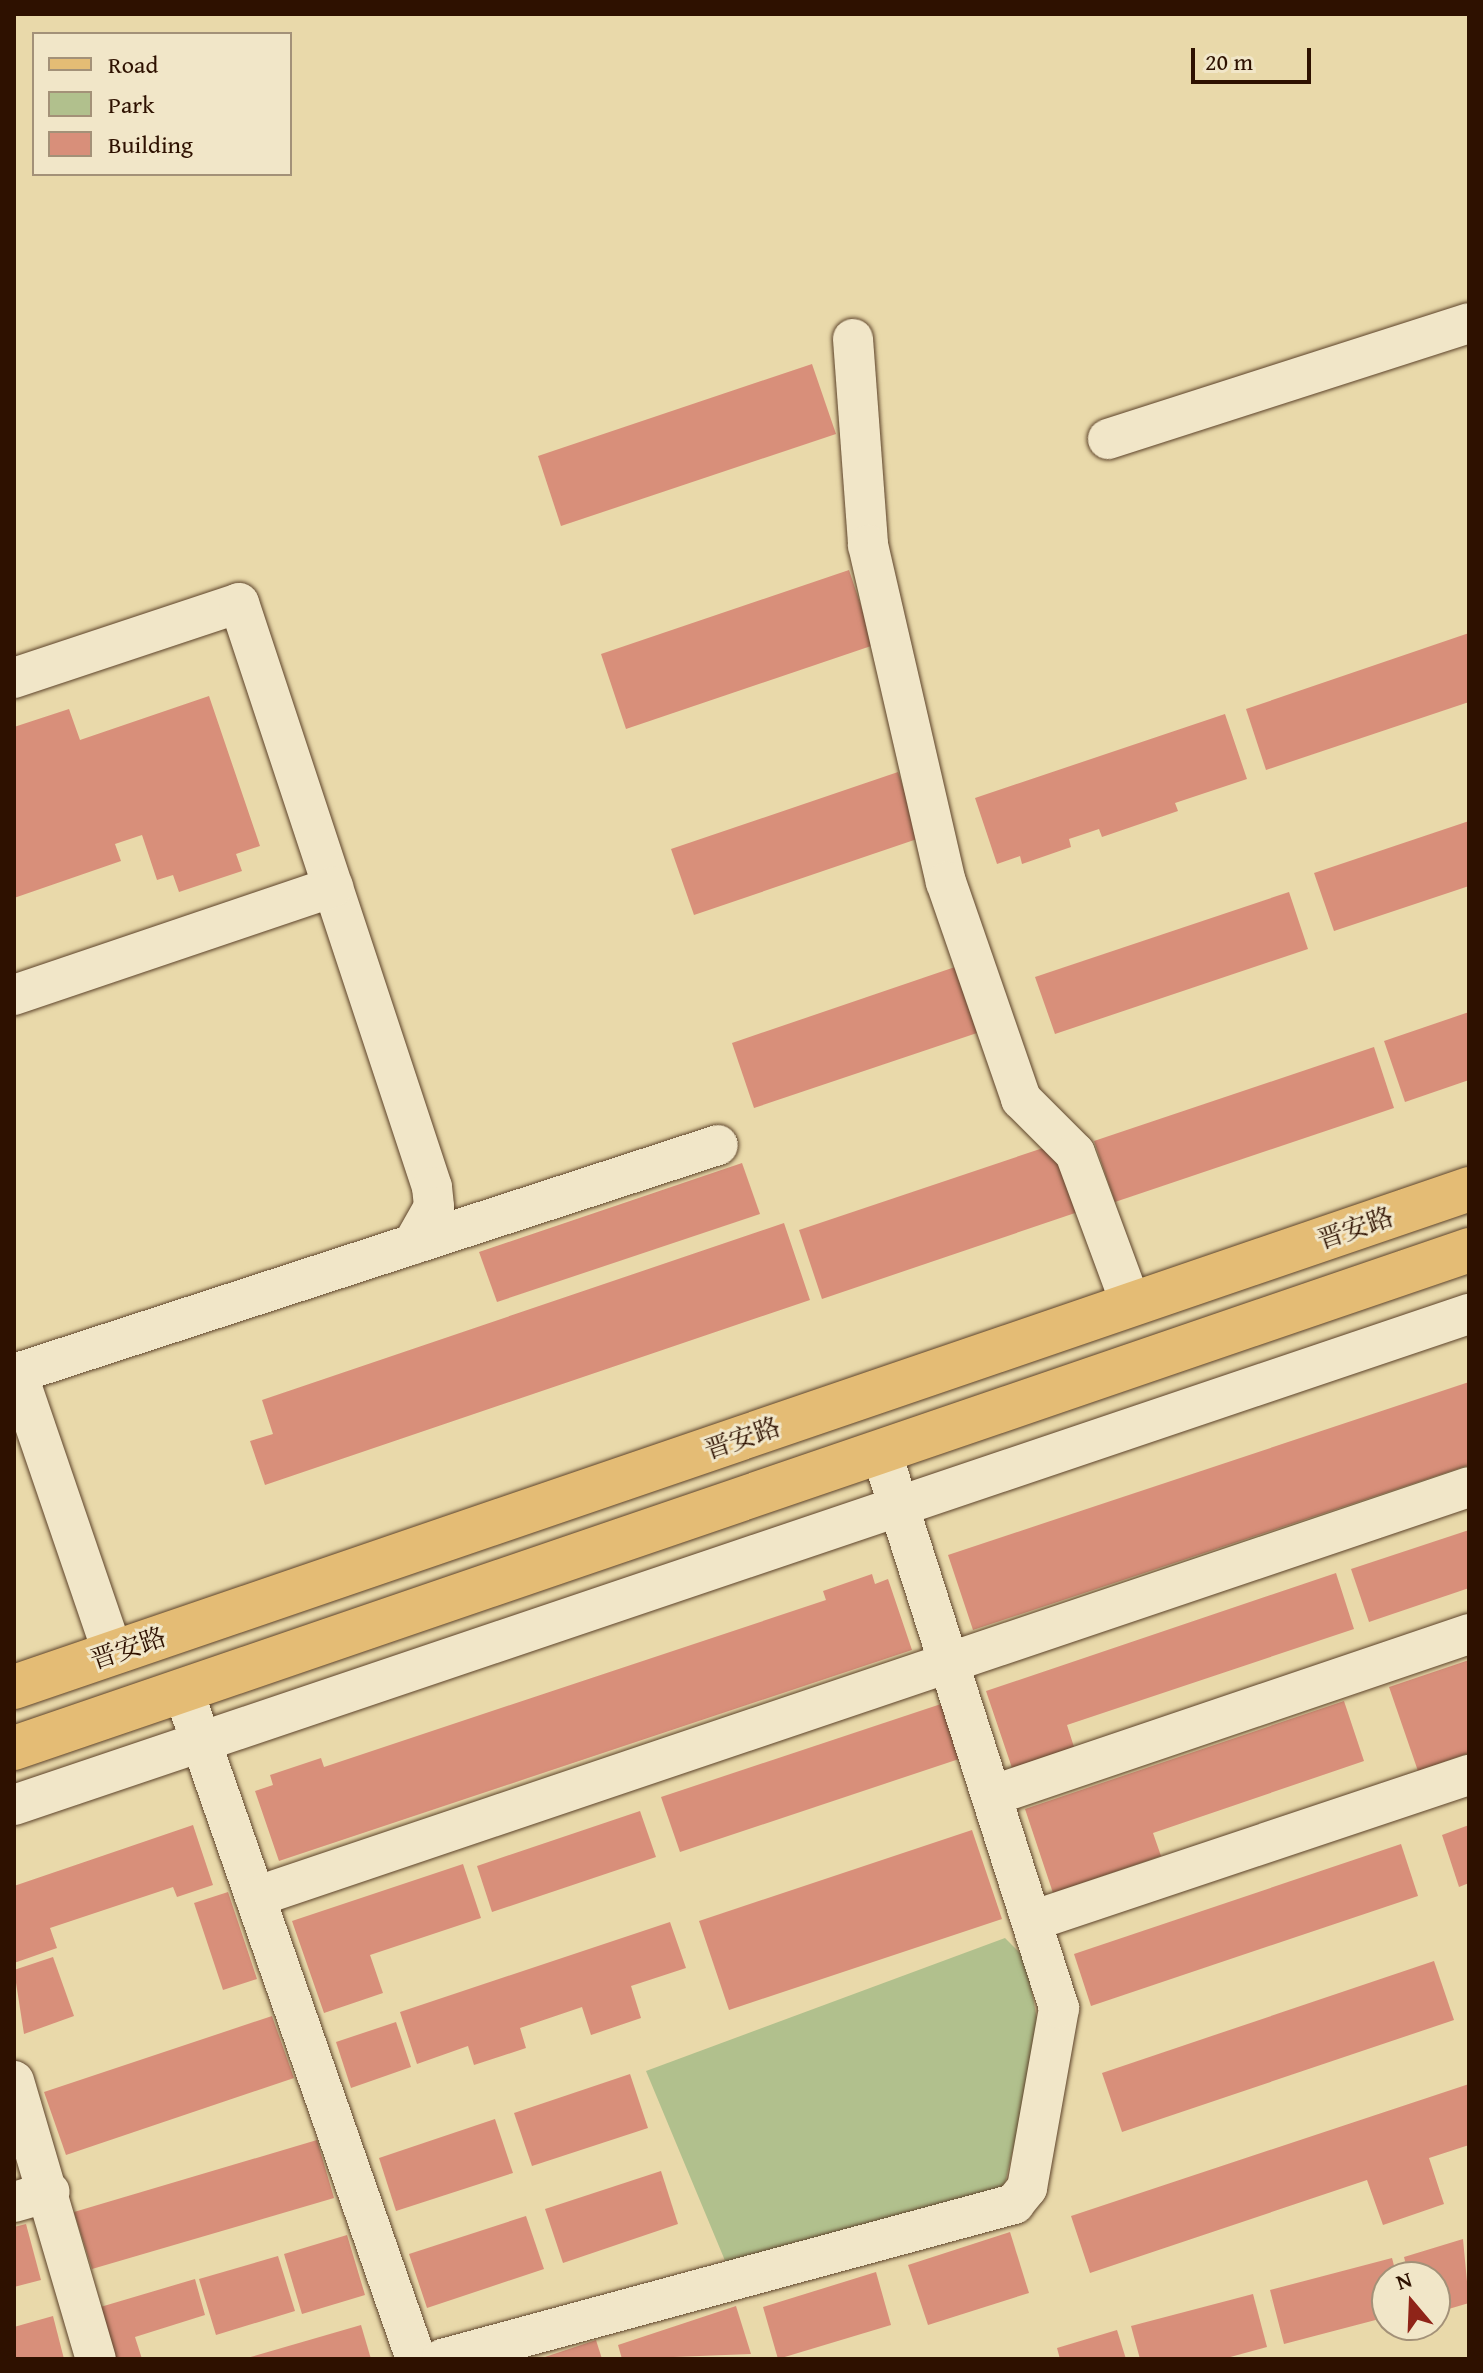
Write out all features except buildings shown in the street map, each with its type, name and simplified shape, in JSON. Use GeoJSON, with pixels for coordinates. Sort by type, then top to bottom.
{"type":"FeatureCollection","features":[{"type":"Feature","properties":{"kind":"main road","name":"晋安路"},"geometry":{"type":"LineString","coordinates":[[14,1687],[1469,1189]]}},
{"type":"Feature","properties":{"kind":"main road"},"geometry":{"type":"LineString","coordinates":[[14,1748],[1469,1250]]}},
{"type":"Feature","properties":{"kind":"street"},"geometry":{"type":"LineString","coordinates":[[1108,439],[1469,323]]}},
{"type":"Feature","properties":{"kind":"street"},"geometry":{"type":"LineString","coordinates":[[853,339],[868,545],[942,867],[1021,1099],[1075,1153],[1131,1304]]}},
{"type":"Feature","properties":{"kind":"street"},"geometry":{"type":"LineString","coordinates":[[14,678],[239,603],[432,1187],[434,1207],[413,1244]]}},
{"type":"Feature","properties":{"kind":"street"},"geometry":{"type":"LineString","coordinates":[[14,995],[333,887]]}},
{"type":"Feature","properties":{"kind":"street"},"geometry":{"type":"LineString","coordinates":[[113,1653],[16,1373],[718,1145]]}},
{"type":"Feature","properties":{"kind":"street"},"geometry":{"type":"LineString","coordinates":[[14,1805],[1469,1314]]}},
{"type":"Feature","properties":{"kind":"street"},"geometry":{"type":"LineString","coordinates":[[442,2359],[1014,2204],[1027,2188],[1057,2051],[1059,2008],[1035,1920],[881,1451]]}},
{"type":"Feature","properties":{"kind":"street"},"geometry":{"type":"LineString","coordinates":[[255,1897],[1469,1487]]}},
{"type":"Feature","properties":{"kind":"street"},"geometry":{"type":"LineString","coordinates":[[994,1795],[1469,1634]]}},
{"type":"Feature","properties":{"kind":"street"},"geometry":{"type":"LineString","coordinates":[[183,1690],[416,2359]]}},
{"type":"Feature","properties":{"kind":"street"},"geometry":{"type":"LineString","coordinates":[[1035,1920],[1469,1775]]}},
{"type":"Feature","properties":{"kind":"street"},"geometry":{"type":"LineString","coordinates":[[14,2081],[32,2197],[96,2359]]}},
{"type":"Feature","properties":{"kind":"green space"},"geometry":{"type":"Polygon","coordinates":[[[1005,1938],[1026,1959],[1040,2036],[1005,2183],[994,2193],[726,2263],[646,2071],[1005,1938]]]}}]}
